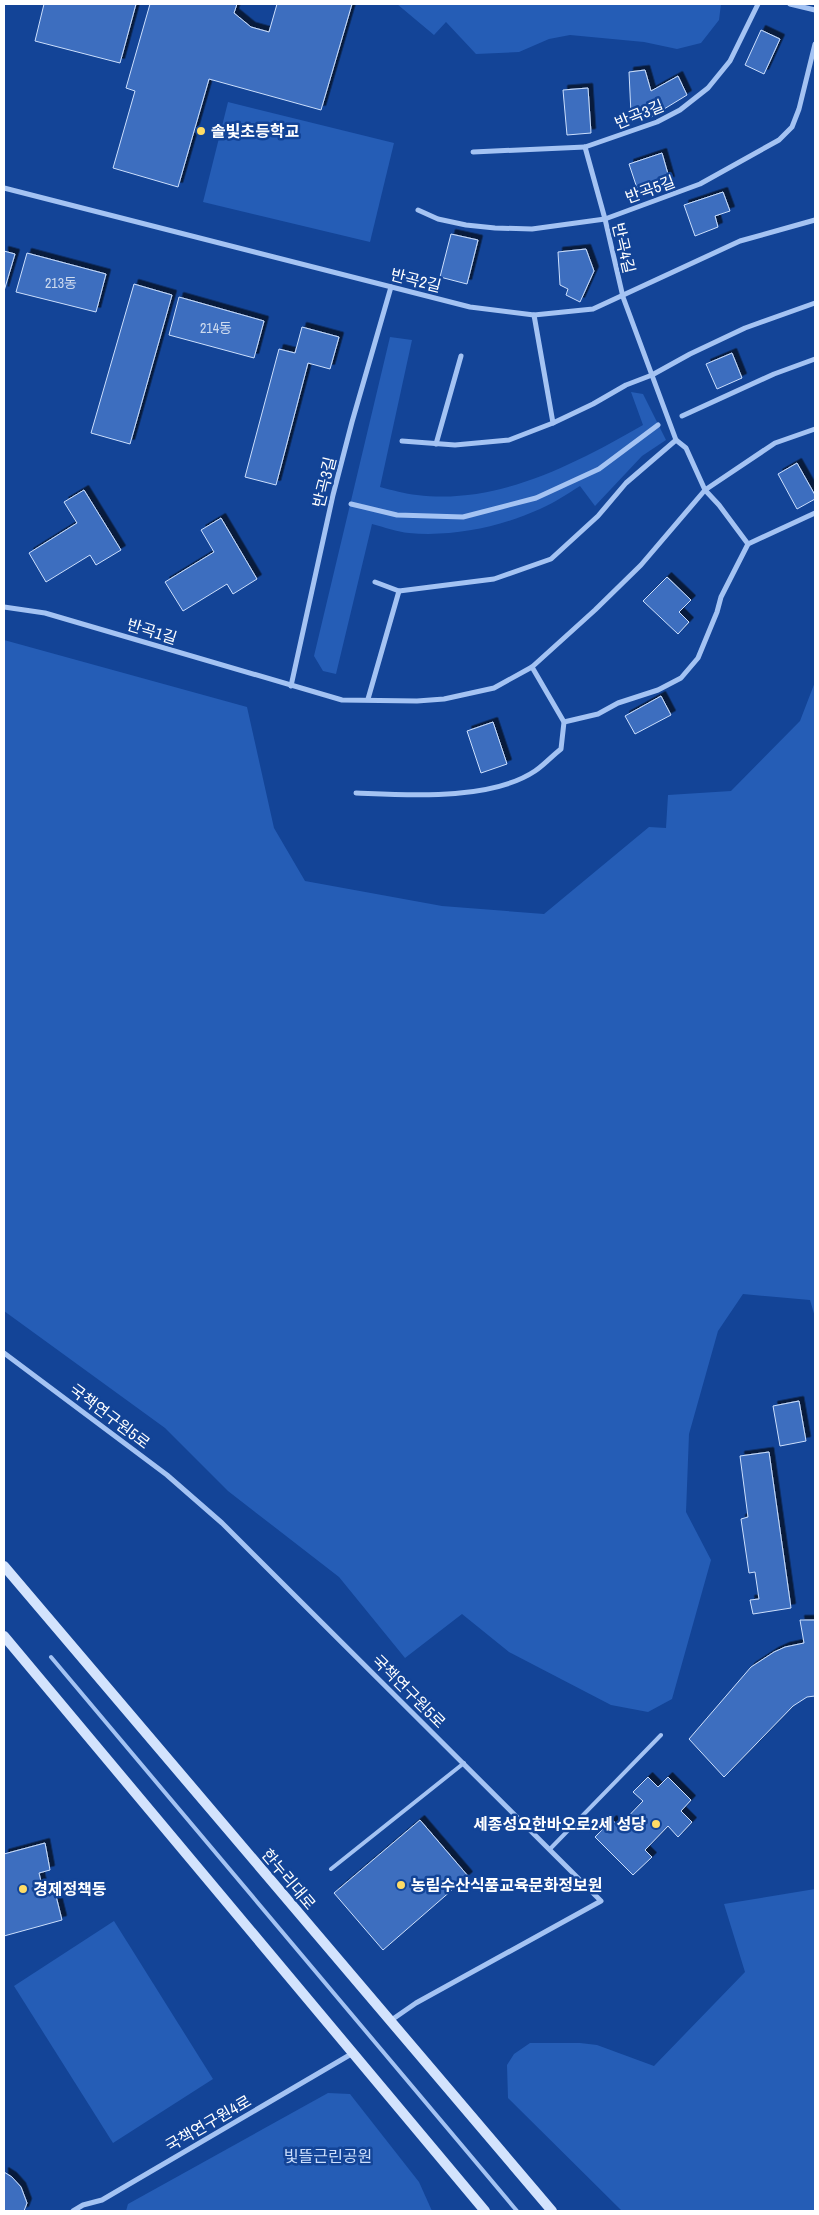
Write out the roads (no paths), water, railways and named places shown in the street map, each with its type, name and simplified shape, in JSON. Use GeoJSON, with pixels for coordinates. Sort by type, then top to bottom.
{"type":"FeatureCollection","features":[{"type":"Feature","properties":{"kind":"street","name":"반곡3길"},"geometry":{"type":"LineString","coordinates":[[473,152],[585,146],[657,122],[680,110],[708,88],[730,61],[758,4]]}},
{"type":"Feature","properties":{"kind":"street"},"geometry":{"type":"LineString","coordinates":[[790,4],[815,10]]}},
{"type":"Feature","properties":{"kind":"street","name":"반곡5길"},"geometry":{"type":"LineString","coordinates":[[418,210],[438,219],[495,228],[532,229],[605,219],[700,184],[779,140],[792,127],[800,109],[815,44]]}},
{"type":"Feature","properties":{"kind":"street","name":"반곡4길"},"geometry":{"type":"LineString","coordinates":[[585,146],[605,219],[622,297],[676,440],[686,448],[705,490],[748,544]]}},
{"type":"Feature","properties":{"kind":"street","name":"반곡2길"},"geometry":{"type":"LineString","coordinates":[[4,188],[484,310],[534,315],[593,309],[740,241],[815,220]]}},
{"type":"Feature","properties":{"kind":"street","name":"반곡3길"},"geometry":{"type":"LineString","coordinates":[[291,686],[333,495],[391,287]]}},
{"type":"Feature","properties":{"kind":"street"},"geometry":{"type":"LineString","coordinates":[[402,441],[436,444],[509,440],[553,423],[593,404],[626,385],[652,375],[690,354],[745,328],[815,303]]}},
{"type":"Feature","properties":{"kind":"street"},"geometry":{"type":"LineString","coordinates":[[534,315],[553,423]]}},
{"type":"Feature","properties":{"kind":"street"},"geometry":{"type":"LineString","coordinates":[[436,444],[462,356]]}},
{"type":"Feature","properties":{"kind":"street"},"geometry":{"type":"LineString","coordinates":[[682,416],[774,374],[815,359]]}},
{"type":"Feature","properties":{"kind":"street"},"geometry":{"type":"LineString","coordinates":[[351,504],[398,515],[463,517],[536,498],[599,469],[658,425]]}},
{"type":"Feature","properties":{"kind":"street","name":"반곡1길"},"geometry":{"type":"LineString","coordinates":[[4,607],[46,613],[342,700],[417,701],[444,699],[494,688],[532,667],[641,565],[705,490],[775,443],[815,429]]}},
{"type":"Feature","properties":{"kind":"street"},"geometry":{"type":"LineString","coordinates":[[375,582],[399,591],[494,579],[551,559],[598,516],[626,482],[676,440]]}},
{"type":"Feature","properties":{"kind":"street"},"geometry":{"type":"LineString","coordinates":[[564,722],[598,714],[618,703],[658,690],[681,678],[698,658],[717,612],[721,597],[748,544],[815,513]]}},
{"type":"Feature","properties":{"kind":"street"},"geometry":{"type":"LineString","coordinates":[[368,699],[399,591]]}},
{"type":"Feature","properties":{"kind":"street"},"geometry":{"type":"LineString","coordinates":[[356,793],[420,796],[478,791],[511,782],[534,772],[561,749],[564,722],[532,667]]}},
{"type":"Feature","properties":{"kind":"street","name":"국책연구원5로"},"geometry":{"type":"LineString","coordinates":[[4,1352],[167,1475],[222,1523],[601,1901],[416,2004],[390,2021]]}},
{"type":"Feature","properties":{"kind":"street","name":"한누리대로"},"geometry":{"type":"LineString","coordinates":[[4,1566],[552,2211]]}},
{"type":"Feature","properties":{"kind":"street"},"geometry":{"type":"LineString","coordinates":[[4,1636],[354,2052],[485,2211]]}},
{"type":"Feature","properties":{"kind":"street","name":"국책연구원4로"},"geometry":{"type":"LineString","coordinates":[[73,2211],[83,2205],[102,2200],[354,2052]]}},
{"type":"Feature","properties":{"kind":"street"},"geometry":{"type":"LineString","coordinates":[[83,2205],[87,2211]]}},
{"type":"Feature","properties":{"kind":"lane"},"geometry":{"type":"LineString","coordinates":[[51,1657],[517,2211]]}},
{"type":"Feature","properties":{"kind":"lane"},"geometry":{"type":"LineString","coordinates":[[550,1849],[661,1735]]}},
{"type":"Feature","properties":{"kind":"lane"},"geometry":{"type":"LineString","coordinates":[[331,1869],[464,1763]]}},
{"type":"Feature","properties":{"kind":"place","name":"솔빛초등학교"},"geometry":{"type":"Point","coordinates":[201,131]}},
{"type":"Feature","properties":{"kind":"place","name":"세종성요한바오로2세 성당"},"geometry":{"type":"Point","coordinates":[656,1824]}},
{"type":"Feature","properties":{"kind":"place","name":"농림수산식품교육문화정보원"},"geometry":{"type":"Point","coordinates":[401,1885]}},
{"type":"Feature","properties":{"kind":"place","name":"경제정책동"},"geometry":{"type":"Point","coordinates":[23,1889]}},
{"type":"Feature","properties":{"kind":"park label","name":"빛뜰근린공원"},"geometry":{"type":"Point","coordinates":[328,2156]}}]}
